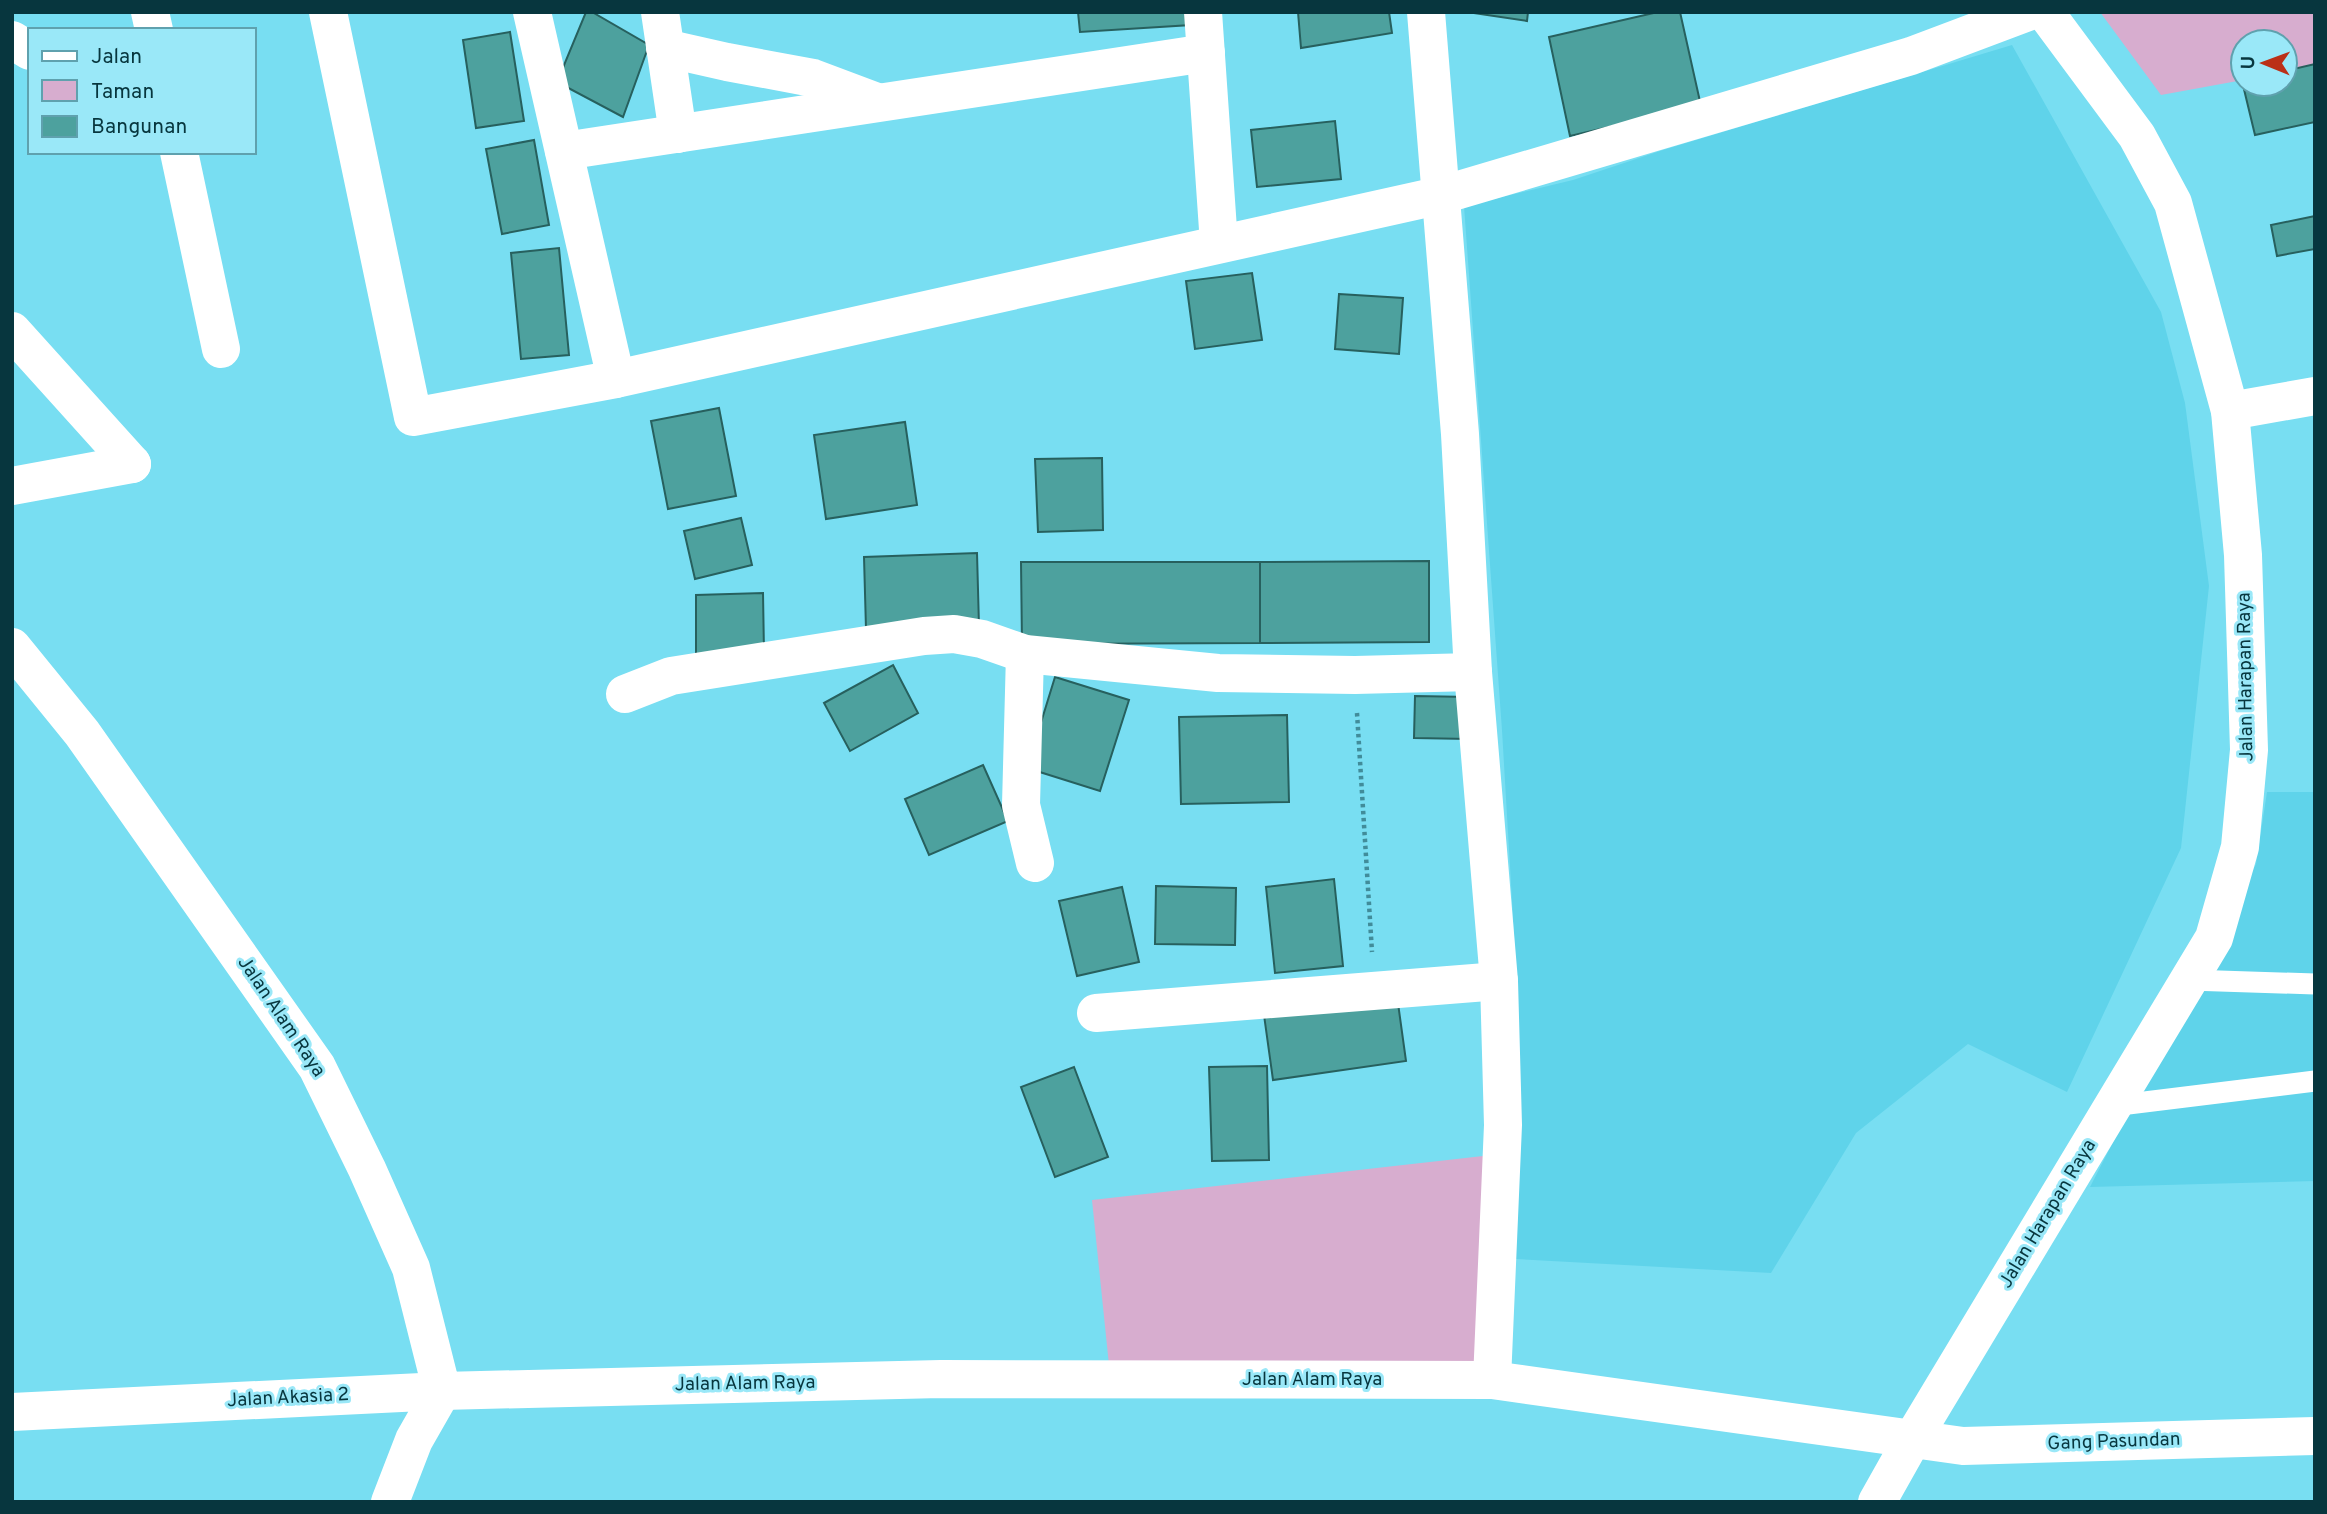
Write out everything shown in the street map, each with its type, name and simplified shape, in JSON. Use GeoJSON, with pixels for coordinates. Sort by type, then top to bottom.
{"type":"FeatureCollection","features":[{"type":"Feature","properties":{"kind":"street"},"geometry":{"type":"LineString","coordinates":[[328,12],[413,417],[615,379],[1442,195],[1911,56],[2028,12]]}},
{"type":"Feature","properties":{"kind":"street"},"geometry":{"type":"LineString","coordinates":[[532,12],[615,379]]}},
{"type":"Feature","properties":{"kind":"street"},"geometry":{"type":"LineString","coordinates":[[1203,12],[1219,244]]}},
{"type":"Feature","properties":{"kind":"street"},"geometry":{"type":"LineString","coordinates":[[1426,12],[1460,434],[1473,673],[1499,981],[1503,1125],[1492,1380]]}},
{"type":"Feature","properties":{"kind":"street","name":"Jalan Harapan Raya"},"geometry":{"type":"LineString","coordinates":[[1877,1502],[2214,938],[2240,847],[2249,750],[2243,555],[2230,411],[2173,204],[2137,136],[2045,12]]}},
{"type":"Feature","properties":{"kind":"street"},"geometry":{"type":"LineString","coordinates":[[663,30],[678,134]]}},
{"type":"Feature","properties":{"kind":"street"},"geometry":{"type":"LineString","coordinates":[[663,30],[727,62],[813,78],[878,103]]}},
{"type":"Feature","properties":{"kind":"street"},"geometry":{"type":"LineString","coordinates":[[12,40],[28,50]]}},
{"type":"Feature","properties":{"kind":"street"},"geometry":{"type":"LineString","coordinates":[[564,151],[1206,54]]}},
{"type":"Feature","properties":{"kind":"street"},"geometry":{"type":"LineString","coordinates":[[179,154],[221,349]]}},
{"type":"Feature","properties":{"kind":"street"},"geometry":{"type":"LineString","coordinates":[[12,331],[132,464],[12,486]]}},
{"type":"Feature","properties":{"kind":"street"},"geometry":{"type":"LineString","coordinates":[[2230,411],[2315,396]]}},
{"type":"Feature","properties":{"kind":"street"},"geometry":{"type":"LineString","coordinates":[[625,694],[671,676],[924,636],[954,634],[982,639],[1025,654],[1217,673],[1355,676],[1473,673]]}},
{"type":"Feature","properties":{"kind":"street","name":"Jalan Alam Raya"},"geometry":{"type":"LineString","coordinates":[[12,647],[82,733],[317,1067],[368,1168],[411,1268],[442,1391],[941,1379],[1492,1380],[1913,1438]]}},
{"type":"Feature","properties":{"kind":"street"},"geometry":{"type":"LineString","coordinates":[[1025,654],[1021,805],[1035,863]]}},
{"type":"Feature","properties":{"kind":"street"},"geometry":{"type":"LineString","coordinates":[[1096,1013],[1499,981]]}},
{"type":"Feature","properties":{"kind":"street"},"geometry":{"type":"LineString","coordinates":[[390,1502],[414,1440],[442,1391]]}},
{"type":"Feature","properties":{"kind":"street","name":"Jalan Akasia 2"},"geometry":{"type":"LineString","coordinates":[[12,1412],[442,1391]]}},
{"type":"Feature","properties":{"kind":"street","name":"Gang Pasundan"},"geometry":{"type":"LineString","coordinates":[[1913,1438],[1964,1446],[2315,1436]]}},
{"type":"Feature","properties":{"kind":"lane"},"geometry":{"type":"LineString","coordinates":[[2189,980],[2315,984]]}},
{"type":"Feature","properties":{"kind":"lane"},"geometry":{"type":"LineString","coordinates":[[2112,1106],[2315,1081]]}},
{"type":"Feature","properties":{"kind":"path"},"geometry":{"type":"LineString","coordinates":[[1355,676],[1375,991]]}},
{"type":"Feature","properties":{"kind":"shaded area"},"geometry":{"type":"Polygon","coordinates":[[[2012,45],[2161,312],[2185,403],[2209,586],[2181,848],[2067,1092],[1968,1044],[1856,1133],[1771,1273],[1516,1259],[1515,952],[1502,730],[1464,206],[1573,180],[1663,150],[2012,45]]]}},
{"type":"Feature","properties":{"kind":"shaded area"},"geometry":{"type":"Polygon","coordinates":[[[2267,792],[2315,792],[2315,1181],[2090,1187],[2256,864],[2267,792]]]}},
{"type":"Feature","properties":{"kind":"green space"},"geometry":{"type":"Polygon","coordinates":[[[2100,12],[2315,12],[2315,67],[2299,70],[2299,28],[2229,28],[2229,83],[2161,95],[2100,12]]]}},
{"type":"Feature","properties":{"kind":"green space"},"geometry":{"type":"Polygon","coordinates":[[[1492,1155],[1474,1367],[1109,1365],[1092,1200],[1492,1155]]]}},
{"type":"Feature","properties":{"kind":"building"},"geometry":{"type":"Polygon","coordinates":[[[586,12],[592,12],[649,45],[623,117],[557,82],[586,12]]]}},
{"type":"Feature","properties":{"kind":"building"},"geometry":{"type":"Polygon","coordinates":[[[1078,12],[1190,12],[1191,25],[1080,32],[1078,12]]]}},
{"type":"Feature","properties":{"kind":"building"},"geometry":{"type":"Polygon","coordinates":[[[1298,12],[1389,12],[1392,33],[1301,48],[1298,12]]]}},
{"type":"Feature","properties":{"kind":"building"},"geometry":{"type":"Polygon","coordinates":[[[1467,12],[1528,12],[1527,21],[1467,12]]]}},
{"type":"Feature","properties":{"kind":"building"},"geometry":{"type":"Polygon","coordinates":[[[1658,12],[1680,12],[1701,106],[1570,136],[1549,37],[1658,12]]]}},
{"type":"Feature","properties":{"kind":"building"},"geometry":{"type":"Polygon","coordinates":[[[510,32],[524,121],[476,128],[463,40],[510,32]]]}},
{"type":"Feature","properties":{"kind":"building"},"geometry":{"type":"Polygon","coordinates":[[[2315,64],[2315,122],[2255,135],[2246,98],[2299,98],[2299,68],[2315,64]]]}},
{"type":"Feature","properties":{"kind":"building"},"geometry":{"type":"Polygon","coordinates":[[[1335,121],[1341,179],[1257,187],[1251,130],[1335,121]]]}},
{"type":"Feature","properties":{"kind":"building"},"geometry":{"type":"Polygon","coordinates":[[[534,140],[549,225],[502,234],[486,149],[534,140]]]}},
{"type":"Feature","properties":{"kind":"building"},"geometry":{"type":"Polygon","coordinates":[[[2315,216],[2315,249],[2277,256],[2271,225],[2315,216]]]}},
{"type":"Feature","properties":{"kind":"building"},"geometry":{"type":"Polygon","coordinates":[[[559,248],[569,355],[521,359],[511,253],[559,248]]]}},
{"type":"Feature","properties":{"kind":"building"},"geometry":{"type":"Polygon","coordinates":[[[1252,273],[1262,340],[1195,349],[1186,281],[1252,273]]]}},
{"type":"Feature","properties":{"kind":"building"},"geometry":{"type":"Polygon","coordinates":[[[1339,294],[1403,298],[1399,354],[1335,349],[1339,294]]]}},
{"type":"Feature","properties":{"kind":"building"},"geometry":{"type":"Polygon","coordinates":[[[719,408],[736,496],[668,509],[651,421],[719,408]]]}},
{"type":"Feature","properties":{"kind":"building"},"geometry":{"type":"Polygon","coordinates":[[[905,422],[917,505],[826,519],[814,435],[905,422]]]}},
{"type":"Feature","properties":{"kind":"building"},"geometry":{"type":"Polygon","coordinates":[[[1102,458],[1103,530],[1038,532],[1035,459],[1102,458]]]}},
{"type":"Feature","properties":{"kind":"building"},"geometry":{"type":"Polygon","coordinates":[[[741,518],[752,565],[695,579],[684,531],[741,518]]]}},
{"type":"Feature","properties":{"kind":"building"},"geometry":{"type":"Polygon","coordinates":[[[977,553],[979,626],[866,629],[864,557],[977,553]]]}},
{"type":"Feature","properties":{"kind":"building"},"geometry":{"type":"Polygon","coordinates":[[[1429,561],[1429,642],[1260,643],[1260,562],[1429,561]]]}},
{"type":"Feature","properties":{"kind":"building"},"geometry":{"type":"Polygon","coordinates":[[[1021,562],[1260,562],[1260,643],[1022,644],[1021,562]]]}},
{"type":"Feature","properties":{"kind":"building"},"geometry":{"type":"Polygon","coordinates":[[[763,593],[764,653],[696,654],[696,595],[763,593]]]}},
{"type":"Feature","properties":{"kind":"building"},"geometry":{"type":"Polygon","coordinates":[[[893,665],[918,713],[850,751],[824,703],[893,665]]]}},
{"type":"Feature","properties":{"kind":"building"},"geometry":{"type":"Polygon","coordinates":[[[1055,677],[1129,700],[1100,791],[1027,768],[1055,677]]]}},
{"type":"Feature","properties":{"kind":"building"},"geometry":{"type":"Polygon","coordinates":[[[1415,696],[1470,697],[1469,739],[1414,738],[1415,696]]]}},
{"type":"Feature","properties":{"kind":"building"},"geometry":{"type":"Polygon","coordinates":[[[1287,715],[1289,802],[1181,804],[1179,717],[1287,715]]]}},
{"type":"Feature","properties":{"kind":"building"},"geometry":{"type":"Polygon","coordinates":[[[983,765],[1008,821],[929,855],[905,799],[983,765]]]}},
{"type":"Feature","properties":{"kind":"building"},"geometry":{"type":"Polygon","coordinates":[[[1334,879],[1343,966],[1275,973],[1266,887],[1334,879]]]}},
{"type":"Feature","properties":{"kind":"building"},"geometry":{"type":"Polygon","coordinates":[[[1156,886],[1236,888],[1235,945],[1155,944],[1156,886]]]}},
{"type":"Feature","properties":{"kind":"building"},"geometry":{"type":"Polygon","coordinates":[[[1122,887],[1139,962],[1077,976],[1059,901],[1122,887]]]}},
{"type":"Feature","properties":{"kind":"building"},"geometry":{"type":"Polygon","coordinates":[[[1397,996],[1406,1061],[1273,1080],[1264,1015],[1397,996]]]}},
{"type":"Feature","properties":{"kind":"building"},"geometry":{"type":"Polygon","coordinates":[[[1267,1066],[1269,1160],[1212,1161],[1209,1067],[1267,1066]]]}},
{"type":"Feature","properties":{"kind":"building"},"geometry":{"type":"Polygon","coordinates":[[[1074,1067],[1108,1157],[1055,1177],[1021,1087],[1074,1067]]]}}]}
